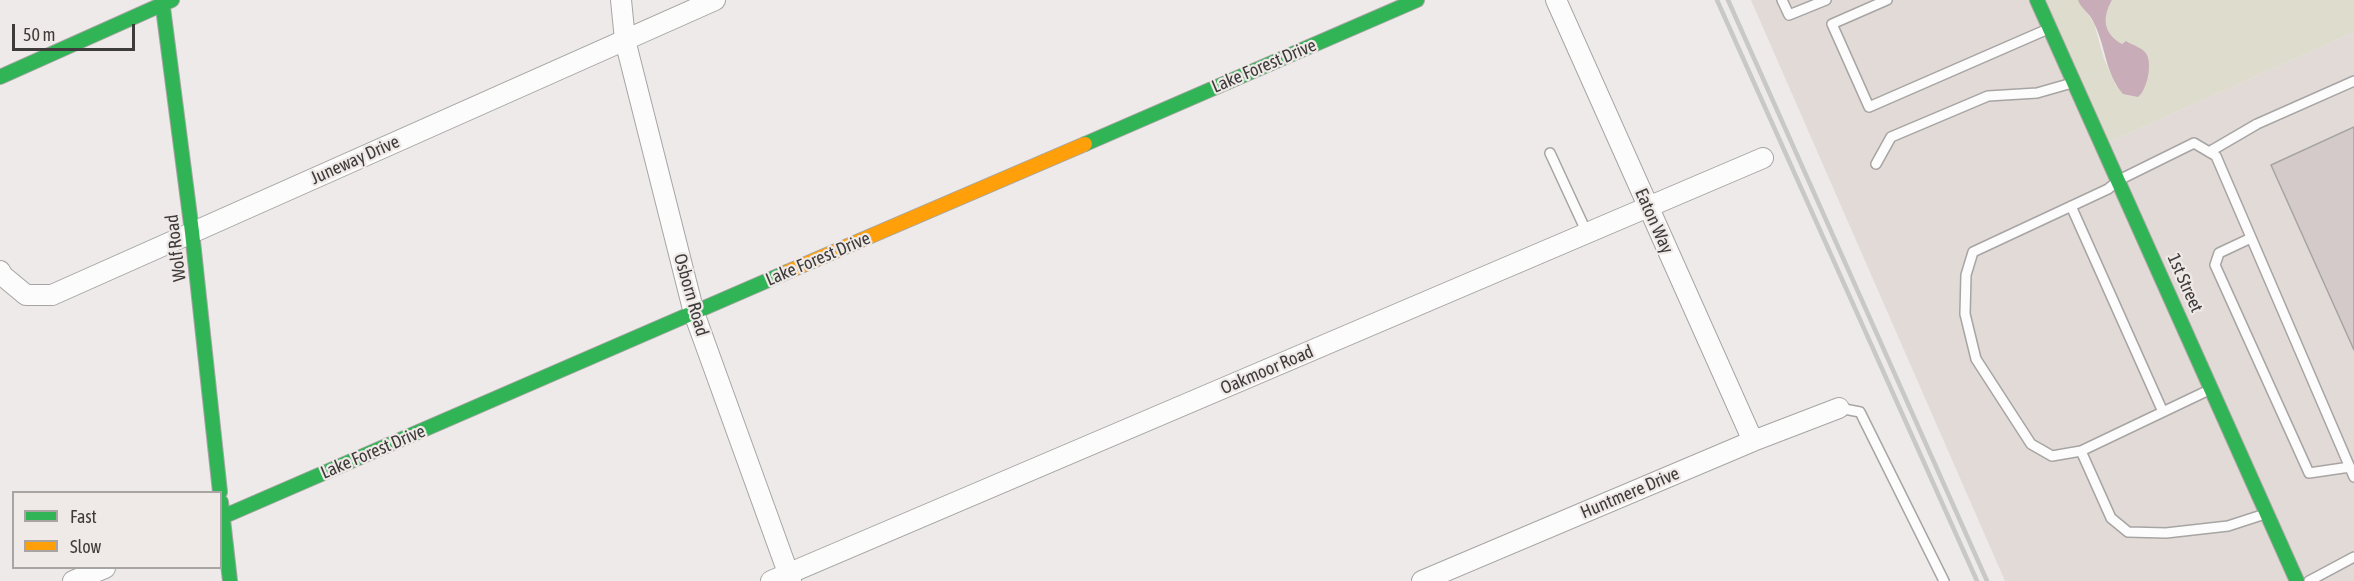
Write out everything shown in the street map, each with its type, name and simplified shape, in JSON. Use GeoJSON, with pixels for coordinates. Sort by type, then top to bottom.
{"type":"FeatureCollection","features":[{"type":"Feature","properties":{"kind":"street","name":"Osborn Road"},"geometry":{"type":"LineString","coordinates":[[621,0],[625,40],[694,313],[783,578]]}},
{"type":"Feature","properties":{"kind":"street","name":"Juneway Drive"},"geometry":{"type":"LineString","coordinates":[[0,271],[26,295],[52,295],[715,0]]}},
{"type":"Feature","properties":{"kind":"street","name":"Lake Forest Drive"},"geometry":{"type":"LineString","coordinates":[[222,518],[1417,0]]}},
{"type":"Feature","properties":{"kind":"street","name":"Eaton Way"},"geometry":{"type":"LineString","coordinates":[[1556,0],[1754,441]]}},
{"type":"Feature","properties":{"kind":"street","name":"1st Street"},"geometry":{"type":"LineString","coordinates":[[2037,0],[2297,581]]}},
{"type":"Feature","properties":{"kind":"street"},"geometry":{"type":"LineString","coordinates":[[0,77],[166,1]]}},
{"type":"Feature","properties":{"kind":"street","name":"Wolf Road"},"geometry":{"type":"LineString","coordinates":[[166,1],[220,491]]}},
{"type":"Feature","properties":{"kind":"street","name":"Oakmoor Road"},"geometry":{"type":"LineString","coordinates":[[783,578],[1763,158]]}},
{"type":"Feature","properties":{"kind":"street","name":"Huntmere Drive"},"geometry":{"type":"LineString","coordinates":[[1422,581],[1754,441],[1839,408]]}},
{"type":"Feature","properties":{"kind":"street","name":"Wolf Road"},"geometry":{"type":"LineString","coordinates":[[222,518],[230,581]]}},
{"type":"Feature","properties":{"kind":"street"},"geometry":{"type":"LineString","coordinates":[[73,581],[100,569]]}},
{"type":"Feature","properties":{"kind":"lane"},"geometry":{"type":"LineString","coordinates":[[1782,0],[1789,15],[1826,0]]}},
{"type":"Feature","properties":{"kind":"lane"},"geometry":{"type":"LineString","coordinates":[[1887,0],[1832,24],[1869,107],[2050,28]]}},
{"type":"Feature","properties":{"kind":"lane"},"geometry":{"type":"LineString","coordinates":[[2209,152],[2257,124],[2354,81]]}},
{"type":"Feature","properties":{"kind":"lane"},"geometry":{"type":"LineString","coordinates":[[1876,164],[1891,138],[1988,96],[2037,93],[2074,82]]}},
{"type":"Feature","properties":{"kind":"lane"},"geometry":{"type":"LineString","coordinates":[[2212,389],[2081,451],[2052,456],[2031,444],[1976,359],[1965,314],[1966,275],[1973,252],[2108,189],[2119,180],[2194,143],[2216,156],[2354,477]]}},
{"type":"Feature","properties":{"kind":"lane"},"geometry":{"type":"LineString","coordinates":[[1550,153],[1587,233]]}},
{"type":"Feature","properties":{"kind":"lane"},"geometry":{"type":"LineString","coordinates":[[2071,206],[2163,412]]}},
{"type":"Feature","properties":{"kind":"lane"},"geometry":{"type":"LineString","coordinates":[[2251,238],[2219,253],[2215,265],[2309,473],[2350,467]]}},
{"type":"Feature","properties":{"kind":"lane"},"geometry":{"type":"LineString","coordinates":[[1839,408],[1860,412],[1944,581]]}},
{"type":"Feature","properties":{"kind":"lane"},"geometry":{"type":"LineString","coordinates":[[2081,451],[2111,518],[2128,532],[2166,533],[2228,526],[2267,513]]}},
{"type":"Feature","properties":{"kind":"lane"},"geometry":{"type":"LineString","coordinates":[[2309,581],[2354,557]]}},
{"type":"Feature","properties":{"kind":"shaded area"},"geometry":{"type":"Polygon","coordinates":[[[1751,0],[2045,0],[2109,142],[2354,32],[2354,581],[2005,581],[1751,0]]]}},
{"type":"Feature","properties":{"kind":"shaded area"},"geometry":{"type":"Polygon","coordinates":[[[2045,0],[2078,0],[2094,23],[2104,59],[2116,86],[2145,87],[2148,64],[2140,51],[2126,41],[2122,44],[2108,30],[2106,19],[2112,0],[2354,0],[2354,32],[2109,142],[2045,0]]]}},
{"type":"Feature","properties":{"kind":"shaded area"},"geometry":{"type":"Polygon","coordinates":[[[2078,0],[2112,0],[2106,19],[2111,35],[2122,44],[2126,41],[2138,47],[2147,55],[2148,78],[2138,97],[2123,94],[2117,86],[2094,23],[2078,0]]]}},
{"type":"Feature","properties":{"kind":"building"},"geometry":{"type":"Polygon","coordinates":[[[2354,127],[2354,350],[2271,165],[2354,127]]]}},
{"type":"Feature","properties":{"kind":"railway"},"geometry":{"type":"LineString","coordinates":[[1717,0],[1977,581]]}},
{"type":"Feature","properties":{"kind":"railway"},"geometry":{"type":"LineString","coordinates":[[1728,0],[1987,581]]}},
{"type":"Feature","properties":{"kind":"traffic: fast"},"geometry":{"type":"LineString","coordinates":[[162,0],[192,232],[220,491]]}},
{"type":"Feature","properties":{"kind":"traffic: fast"},"geometry":{"type":"LineString","coordinates":[[0,77],[172,0]]}},
{"type":"Feature","properties":{"kind":"traffic: fast"},"geometry":{"type":"LineString","coordinates":[[1085,144],[1417,0]]}},
{"type":"Feature","properties":{"kind":"traffic: fast"},"geometry":{"type":"LineString","coordinates":[[2037,0],[2297,581]]}},
{"type":"Feature","properties":{"kind":"traffic: fast"},"geometry":{"type":"LineString","coordinates":[[222,517],[787,272]]}},
{"type":"Feature","properties":{"kind":"traffic: fast"},"geometry":{"type":"LineString","coordinates":[[222,511],[230,581]]}},
{"type":"Feature","properties":{"kind":"traffic: slow"},"geometry":{"type":"LineString","coordinates":[[787,272],[1085,144]]}}]}
